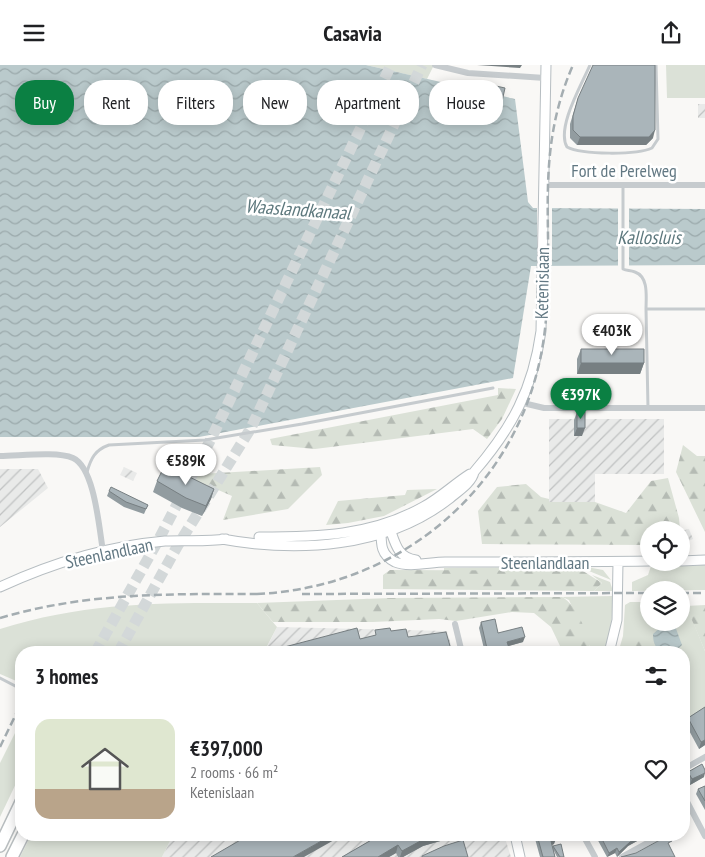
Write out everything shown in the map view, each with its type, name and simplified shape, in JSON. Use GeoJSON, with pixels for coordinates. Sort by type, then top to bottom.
{"type":"FeatureCollection","features":[{"type":"Feature","properties":{"kind":"highway"},"geometry":{"type":"LineString","coordinates":[[0,846],[15,815]]}},
{"type":"Feature","properties":{"kind":"highway"},"geometry":{"type":"LineString","coordinates":[[12,857],[20,841]]}},
{"type":"Feature","properties":{"kind":"main road","name":"Ketenislaan"},"geometry":{"type":"LineString","coordinates":[[385,529],[440,505],[463,487],[507,431],[522,403],[541,337],[544,65]]}},
{"type":"Feature","properties":{"kind":"main road","name":"Steenlandlaan"},"geometry":{"type":"LineString","coordinates":[[0,587],[53,565],[104,551],[165,541],[234,537],[328,536],[385,529]]}},
{"type":"Feature","properties":{"kind":"main road","name":"Steenlandlaan"},"geometry":{"type":"LineString","coordinates":[[385,529],[398,550],[407,559],[442,562]]}},
{"type":"Feature","properties":{"kind":"main road","name":"Steenlandlaan"},"geometry":{"type":"LineString","coordinates":[[385,529],[382,550],[396,563],[640,561]]}},
{"type":"Feature","properties":{"kind":"main road"},"geometry":{"type":"LineString","coordinates":[[690,561],[705,560]]}},
{"type":"Feature","properties":{"kind":"main road"},"geometry":{"type":"LineString","coordinates":[[611,646],[617,620],[618,562]]}},
{"type":"Feature","properties":{"kind":"main road"},"geometry":{"type":"LineString","coordinates":[[516,841],[520,857]]}},
{"type":"Feature","properties":{"kind":"street"},"geometry":{"type":"LineString","coordinates":[[434,65],[468,73],[545,77]]}},
{"type":"Feature","properties":{"kind":"street","name":"Fort de Perelweg"},"geometry":{"type":"LineString","coordinates":[[543,185],[705,185]]}},
{"type":"Feature","properties":{"kind":"street"},"geometry":{"type":"LineString","coordinates":[[522,403],[537,408],[705,408]]}},
{"type":"Feature","properties":{"kind":"street"},"geometry":{"type":"LineString","coordinates":[[0,456],[60,455],[74,458],[87,472],[104,551]]}},
{"type":"Feature","properties":{"kind":"street"},"geometry":{"type":"LineString","coordinates":[[455,624],[460,646]]}},
{"type":"Feature","properties":{"kind":"street"},"geometry":{"type":"LineString","coordinates":[[690,766],[705,757]]}},
{"type":"Feature","properties":{"kind":"street"},"geometry":{"type":"LineString","coordinates":[[690,808],[705,837]]}},
{"type":"Feature","properties":{"kind":"street"},"geometry":{"type":"LineString","coordinates":[[586,841],[595,857]]}},
{"type":"Feature","properties":{"kind":"street"},"geometry":{"type":"LineString","coordinates":[[622,857],[651,841]]}},
{"type":"Feature","properties":{"kind":"lane"},"geometry":{"type":"LineString","coordinates":[[590,65],[567,118],[565,143],[574,151],[640,151],[652,148],[658,139],[656,65]]}},
{"type":"Feature","properties":{"kind":"lane"},"geometry":{"type":"LineString","coordinates":[[623,185],[623,269],[635,272],[646,286],[648,408]]}},
{"type":"Feature","properties":{"kind":"lane"},"geometry":{"type":"LineString","coordinates":[[646,309],[705,309]]}},
{"type":"Feature","properties":{"kind":"lane"},"geometry":{"type":"LineString","coordinates":[[87,472],[91,459],[99,448],[109,445],[205,440],[493,388]]}},
{"type":"Feature","properties":{"kind":"lane"},"geometry":{"type":"LineString","coordinates":[[0,678],[15,686]]}},
{"type":"Feature","properties":{"kind":"shaded area"},"geometry":{"type":"Polygon","coordinates":[[[698,104],[705,104],[705,118],[698,118],[698,104]]]}},
{"type":"Feature","properties":{"kind":"shaded area"},"geometry":{"type":"Polygon","coordinates":[[[549,419],[664,419],[664,474],[595,474],[595,502],[549,502],[549,419]]]}},
{"type":"Feature","properties":{"kind":"shaded area"},"geometry":{"type":"Polygon","coordinates":[[[124,467],[137,473],[133,481],[120,475],[124,467]]]}},
{"type":"Feature","properties":{"kind":"shaded area"},"geometry":{"type":"Polygon","coordinates":[[[0,469],[38,469],[48,488],[0,527],[0,469]]]}},
{"type":"Feature","properties":{"kind":"shaded area"},"geometry":{"type":"Polygon","coordinates":[[[277,627],[447,631],[451,646],[268,646],[277,627]]]}},
{"type":"Feature","properties":{"kind":"shaded area"},"geometry":{"type":"Polygon","coordinates":[[[170,841],[506,841],[511,857],[162,857],[170,841]]]}},
{"type":"Feature","properties":{"kind":"green space"},"geometry":{"type":"Polygon","coordinates":[[[366,65],[434,65],[427,79],[366,65]]]}},
{"type":"Feature","properties":{"kind":"green space"},"geometry":{"type":"Polygon","coordinates":[[[666,65],[705,65],[705,98],[667,98],[666,65]]]}},
{"type":"Feature","properties":{"kind":"green space"},"geometry":{"type":"Polygon","coordinates":[[[498,388],[516,389],[502,419],[487,439],[473,429],[315,449],[272,445],[270,439],[498,395],[498,388]]]}},
{"type":"Feature","properties":{"kind":"green space"},"geometry":{"type":"Polygon","coordinates":[[[683,445],[697,456],[705,456],[705,532],[676,472],[683,445]]]}},
{"type":"Feature","properties":{"kind":"green space"},"geometry":{"type":"Polygon","coordinates":[[[320,467],[322,475],[288,509],[223,520],[232,496],[184,475],[320,467]]]}},
{"type":"Feature","properties":{"kind":"green space"},"geometry":{"type":"Polygon","coordinates":[[[668,478],[679,521],[640,521],[640,545],[482,544],[478,511],[497,487],[526,484],[541,497],[549,499],[549,502],[595,502],[626,513],[651,481],[668,478]]]}},
{"type":"Feature","properties":{"kind":"green space"},"geometry":{"type":"Polygon","coordinates":[[[437,489],[384,516],[326,525],[338,501],[405,495],[407,490],[437,489]]]}},
{"type":"Feature","properties":{"kind":"green space"},"geometry":{"type":"Polygon","coordinates":[[[690,565],[705,565],[705,590],[690,590],[690,581],[640,581],[640,591],[632,591],[632,582],[648,575],[649,571],[690,571],[690,565]]]}},
{"type":"Feature","properties":{"kind":"green space"},"geometry":{"type":"Polygon","coordinates":[[[583,567],[583,571],[444,571],[444,568],[583,567]]]}},
{"type":"Feature","properties":{"kind":"green space"},"geometry":{"type":"Polygon","coordinates":[[[587,567],[603,570],[611,580],[589,571],[587,567]]]}},
{"type":"Feature","properties":{"kind":"green space"},"geometry":{"type":"Polygon","coordinates":[[[390,570],[583,571],[602,583],[594,591],[383,589],[383,575],[390,570]]]}},
{"type":"Feature","properties":{"kind":"green space"},"geometry":{"type":"Polygon","coordinates":[[[592,575],[610,582],[613,591],[594,591],[602,583],[592,575]]]}},
{"type":"Feature","properties":{"kind":"green space"},"geometry":{"type":"Polygon","coordinates":[[[612,596],[611,625],[606,646],[590,646],[569,600],[562,597],[612,596]]]}},
{"type":"Feature","properties":{"kind":"green space"},"geometry":{"type":"Polygon","coordinates":[[[562,597],[577,613],[588,638],[589,646],[560,646],[551,627],[534,613],[512,612],[456,621],[439,619],[373,622],[273,622],[257,603],[390,598],[562,597]]]}},
{"type":"Feature","properties":{"kind":"green space"},"geometry":{"type":"Polygon","coordinates":[[[630,602],[640,602],[640,631],[690,631],[690,614],[705,651],[705,710],[690,718],[690,646],[620,646],[623,636],[625,605],[630,602]]]}},
{"type":"Feature","properties":{"kind":"green space"},"geometry":{"type":"Polygon","coordinates":[[[191,603],[257,603],[277,627],[267,646],[15,646],[15,680],[0,674],[0,629],[65,613],[96,608],[191,603]]]}},
{"type":"Feature","properties":{"kind":"green space"},"geometry":{"type":"Polygon","coordinates":[[[705,605],[705,651],[690,615],[690,606],[705,605]]]}},
{"type":"Feature","properties":{"kind":"green space"},"geometry":{"type":"Polygon","coordinates":[[[636,636],[643,642],[642,646],[629,646],[636,636]]]}},
{"type":"Feature","properties":{"kind":"green space"},"geometry":{"type":"Polygon","coordinates":[[[15,733],[15,786],[0,817],[0,763],[15,733]]]}},
{"type":"Feature","properties":{"kind":"green space"},"geometry":{"type":"Polygon","coordinates":[[[28,841],[170,841],[162,857],[20,857],[28,841]]]}},
{"type":"Feature","properties":{"kind":"water"},"geometry":{"type":"Polygon","coordinates":[[[0,65],[366,65],[432,80],[429,80],[429,125],[503,125],[503,96],[515,99],[528,202],[533,208],[705,209],[705,265],[531,266],[513,378],[199,437],[0,437],[0,65]]]}},
{"type":"Feature","properties":{"kind":"water"},"geometry":{"type":"Polygon","coordinates":[[[656,631],[677,631],[682,645],[656,646],[653,634],[656,631]]]}},
{"type":"Feature","properties":{"kind":"pier"},"geometry":{"type":"Polygon","coordinates":[[[537,206],[552,206],[552,265],[537,265],[537,206]]]}},
{"type":"Feature","properties":{"kind":"pier"},"geometry":{"type":"Polygon","coordinates":[[[618,207],[629,207],[629,268],[618,268],[618,207]]]}},
{"type":"Feature","properties":{"kind":"building"},"geometry":{"type":"Polygon","coordinates":[[[593,65],[655,65],[655,130],[649,137],[580,137],[573,130],[573,116],[578,98],[593,65]]]}},
{"type":"Feature","properties":{"kind":"building"},"geometry":{"type":"Polygon","coordinates":[[[581,349],[644,349],[644,363],[581,363],[581,349]]]}},
{"type":"Feature","properties":{"kind":"building"},"geometry":{"type":"Polygon","coordinates":[[[577,412],[585,412],[585,428],[577,428],[577,412]]]}},
{"type":"Feature","properties":{"kind":"building"},"geometry":{"type":"Polygon","coordinates":[[[165,465],[214,489],[206,506],[186,498],[157,481],[165,465]]]}},
{"type":"Feature","properties":{"kind":"building"},"geometry":{"type":"Polygon","coordinates":[[[111,487],[148,505],[146,509],[126,502],[109,491],[111,487]]]}},
{"type":"Feature","properties":{"kind":"building"},"geometry":{"type":"Polygon","coordinates":[[[495,619],[498,633],[522,627],[525,637],[507,642],[508,646],[486,646],[481,622],[495,619]]]}},
{"type":"Feature","properties":{"kind":"building"},"geometry":{"type":"Polygon","coordinates":[[[357,628],[360,639],[376,635],[375,630],[390,628],[391,631],[406,629],[408,637],[446,632],[450,646],[288,646],[357,628]]]}},
{"type":"Feature","properties":{"kind":"building"},"geometry":{"type":"Polygon","coordinates":[[[705,707],[705,740],[701,742],[690,722],[690,717],[705,707]]]}},
{"type":"Feature","properties":{"kind":"building"},"geometry":{"type":"Polygon","coordinates":[[[702,764],[705,773],[692,779],[690,771],[702,764]]]}},
{"type":"Feature","properties":{"kind":"building"},"geometry":{"type":"Polygon","coordinates":[[[705,786],[705,801],[698,789],[705,786]]]}},
{"type":"Feature","properties":{"kind":"building"},"geometry":{"type":"Polygon","coordinates":[[[239,841],[321,841],[293,857],[211,857],[239,841]]]}},
{"type":"Feature","properties":{"kind":"building"},"geometry":{"type":"Polygon","coordinates":[[[370,841],[420,841],[402,851],[398,845],[378,857],[342,857],[370,841]]]}},
{"type":"Feature","properties":{"kind":"building"},"geometry":{"type":"Polygon","coordinates":[[[463,841],[468,857],[422,857],[444,846],[463,841]]]}},
{"type":"Feature","properties":{"kind":"building"},"geometry":{"type":"Polygon","coordinates":[[[539,841],[551,841],[555,857],[543,857],[539,841]]]}},
{"type":"Feature","properties":{"kind":"building"},"geometry":{"type":"Polygon","coordinates":[[[603,841],[632,841],[619,852],[617,848],[609,853],[603,841]]]}},
{"type":"Feature","properties":{"kind":"building"},"geometry":{"type":"Polygon","coordinates":[[[658,841],[672,841],[668,843],[675,857],[621,857],[636,853],[658,841]]]}},
{"type":"Feature","properties":{"kind":"building"},"geometry":{"type":"Polygon","coordinates":[[[561,844],[564,857],[560,857],[553,846],[561,844]]]}},
{"type":"Feature","properties":{"kind":"tunnel"},"geometry":{"type":"LineString","coordinates":[[99,646],[159,539],[212,437],[391,65]]}},
{"type":"Feature","properties":{"kind":"tunnel"},"geometry":{"type":"LineString","coordinates":[[122,646],[178,545],[251,428],[422,65]]}},
{"type":"Feature","properties":{"kind":"railway"},"geometry":{"type":"LineString","coordinates":[[257,594],[311,587],[362,571],[409,547],[450,515],[486,477],[514,433],[534,383],[545,329],[548,294],[549,165],[560,99],[573,65]]}},
{"type":"Feature","properties":{"kind":"railway"},"geometry":{"type":"LineString","coordinates":[[302,594],[640,593]]}},
{"type":"Feature","properties":{"kind":"railway"},"geometry":{"type":"LineString","coordinates":[[690,593],[705,593]]}},
{"type":"Feature","properties":{"kind":"railway"},"geometry":{"type":"LineString","coordinates":[[0,618],[65,603],[130,596],[262,594]]}},
{"type":"Feature","properties":{"kind":"railway"},"geometry":{"type":"LineString","coordinates":[[0,747],[15,716]]}},
{"type":"Feature","properties":{"kind":"water label","name":"Waaslandkanaal"},"geometry":{"type":"Point","coordinates":[298,209]}},
{"type":"Feature","properties":{"kind":"water label","name":"Kallosluis"},"geometry":{"type":"Point","coordinates":[649,237]}}]}
